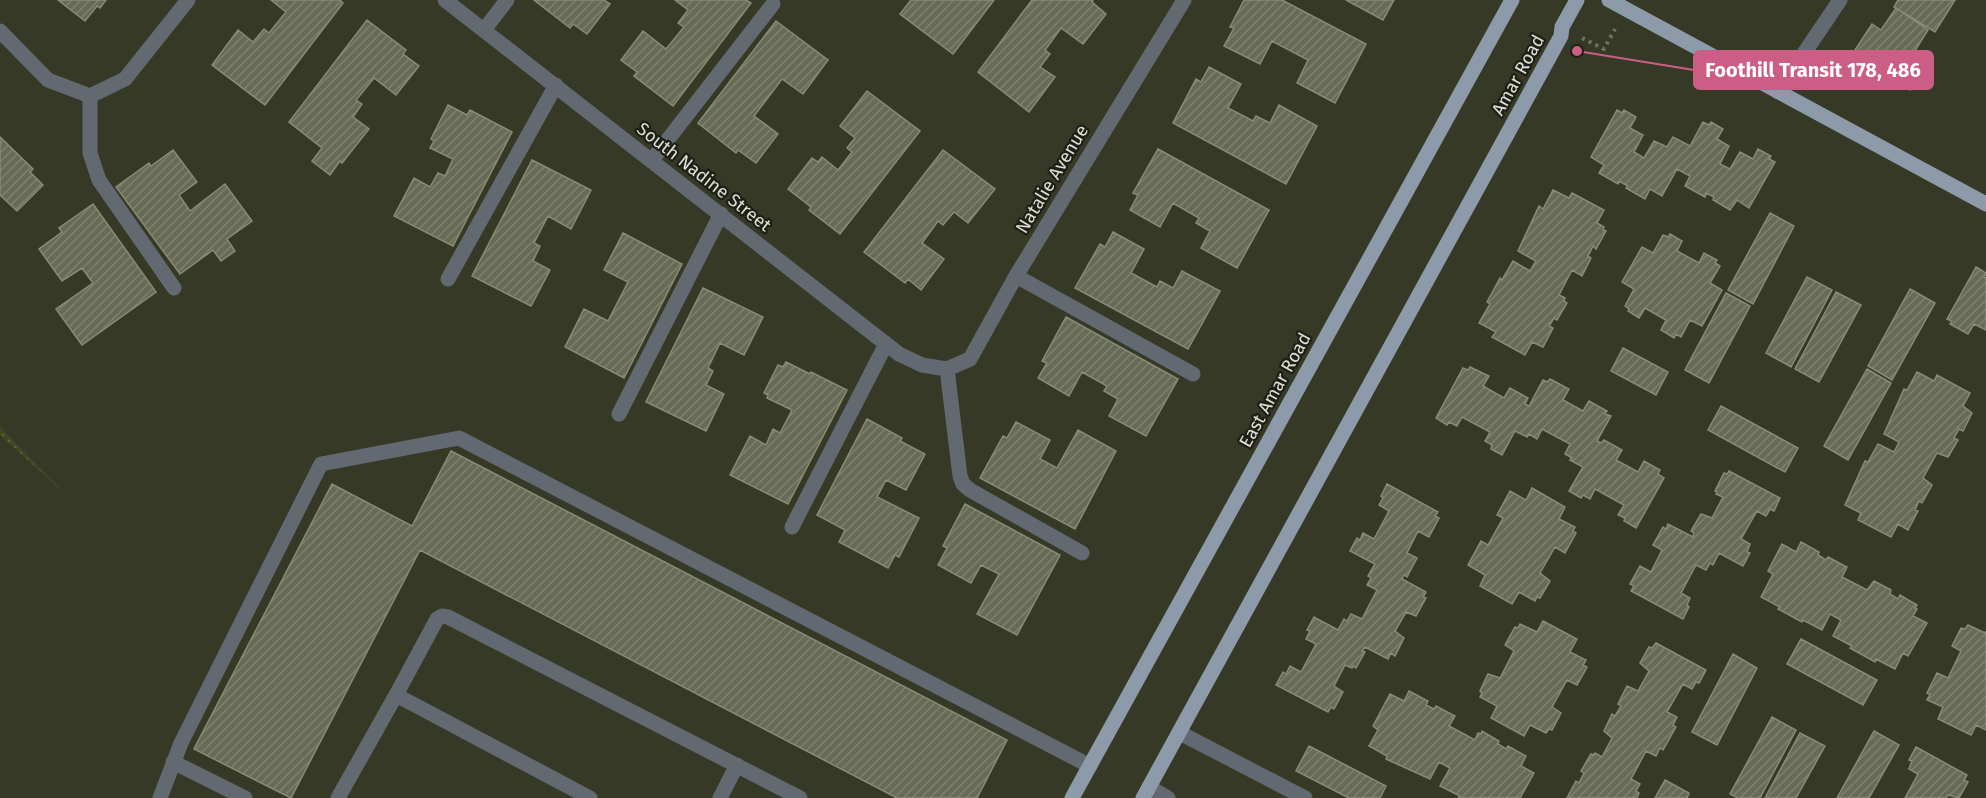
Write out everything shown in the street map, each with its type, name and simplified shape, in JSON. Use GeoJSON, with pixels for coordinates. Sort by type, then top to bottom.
{"type":"FeatureCollection","features":[{"type":"Feature","properties":{"kind":"main road","name":"East Amar Road"},"geometry":{"type":"LineString","coordinates":[[1072,798],[1512,0]]}},
{"type":"Feature","properties":{"kind":"main road","name":"Amar Road"},"geometry":{"type":"LineString","coordinates":[[1180,733],[1561,36],[1562,27],[1577,0]]}},
{"type":"Feature","properties":{"kind":"main road"},"geometry":{"type":"LineString","coordinates":[[1609,0],[1986,204]]}},
{"type":"Feature","properties":{"kind":"main road"},"geometry":{"type":"LineString","coordinates":[[1146,793],[1180,733]]}},
{"type":"Feature","properties":{"kind":"street"},"geometry":{"type":"LineString","coordinates":[[0,31],[48,80],[90,96],[125,79],[188,0]]}},
{"type":"Feature","properties":{"kind":"street","name":"South Nadine Street"},"geometry":{"type":"LineString","coordinates":[[445,0],[899,354],[922,365],[947,369]]}},
{"type":"Feature","properties":{"kind":"street"},"geometry":{"type":"LineString","coordinates":[[484,30],[507,0]]}},
{"type":"Feature","properties":{"kind":"street","name":"Natalie Avenue"},"geometry":{"type":"LineString","coordinates":[[947,369],[970,359],[1016,276],[1184,0]]}},
{"type":"Feature","properties":{"kind":"street"},"geometry":{"type":"LineString","coordinates":[[1778,92],[1839,0]]}},
{"type":"Feature","properties":{"kind":"street"},"geometry":{"type":"LineString","coordinates":[[652,160],[773,4]]}},
{"type":"Feature","properties":{"kind":"street"},"geometry":{"type":"LineString","coordinates":[[448,279],[556,85]]}},
{"type":"Feature","properties":{"kind":"street"},"geometry":{"type":"LineString","coordinates":[[90,96],[90,153],[99,180],[174,288]]}},
{"type":"Feature","properties":{"kind":"street"},"geometry":{"type":"LineString","coordinates":[[619,414],[721,214]]}},
{"type":"Feature","properties":{"kind":"street"},"geometry":{"type":"LineString","coordinates":[[1016,276],[1193,374]]}},
{"type":"Feature","properties":{"kind":"street"},"geometry":{"type":"LineString","coordinates":[[792,527],[886,344]]}},
{"type":"Feature","properties":{"kind":"street"},"geometry":{"type":"LineString","coordinates":[[947,369],[960,476],[963,484],[1082,553]]}},
{"type":"Feature","properties":{"kind":"street"},"geometry":{"type":"LineString","coordinates":[[160,798],[181,742],[321,464],[459,438],[1090,766]]}},
{"type":"Feature","properties":{"kind":"street"},"geometry":{"type":"LineString","coordinates":[[338,798],[437,619],[448,617],[800,798]]}},
{"type":"Feature","properties":{"kind":"street"},"geometry":{"type":"LineString","coordinates":[[396,695],[590,798]]}},
{"type":"Feature","properties":{"kind":"street"},"geometry":{"type":"LineString","coordinates":[[1180,733],[1305,798]]}},
{"type":"Feature","properties":{"kind":"street"},"geometry":{"type":"LineString","coordinates":[[173,762],[245,798]]}},
{"type":"Feature","properties":{"kind":"street"},"geometry":{"type":"LineString","coordinates":[[720,798],[736,765]]}},
{"type":"Feature","properties":{"kind":"street"},"geometry":{"type":"LineString","coordinates":[[1146,793],[1168,798]]}},
{"type":"Feature","properties":{"kind":"green space"},"geometry":{"type":"Polygon","coordinates":[[[0,427],[71,499],[0,435],[0,427]]]}},
{"type":"Feature","properties":{"kind":"building"},"geometry":{"type":"Polygon","coordinates":[[[58,0],[106,0],[100,8],[97,6],[85,21],[58,0]]]}},
{"type":"Feature","properties":{"kind":"building"},"geometry":{"type":"Polygon","coordinates":[[[271,0],[340,0],[343,3],[265,105],[212,65],[238,30],[253,42],[264,29],[269,33],[286,12],[271,0]]]}},
{"type":"Feature","properties":{"kind":"building"},"geometry":{"type":"Polygon","coordinates":[[[534,0],[604,0],[610,4],[587,34],[573,24],[570,28],[534,0]]]}},
{"type":"Feature","properties":{"kind":"building"},"geometry":{"type":"Polygon","coordinates":[[[675,0],[746,0],[751,3],[673,106],[634,76],[637,72],[621,60],[643,31],[666,49],[684,27],[678,23],[688,10],[675,0]]]}},
{"type":"Feature","properties":{"kind":"building"},"geometry":{"type":"Polygon","coordinates":[[[911,0],[994,0],[953,54],[900,14],[911,0]]]}},
{"type":"Feature","properties":{"kind":"building"},"geometry":{"type":"Polygon","coordinates":[[[1032,0],[1093,0],[1092,2],[1106,14],[1083,44],[1061,28],[1045,50],[1050,54],[1040,67],[1055,77],[1029,112],[978,72],[1032,0]]]}},
{"type":"Feature","properties":{"kind":"building"},"geometry":{"type":"Polygon","coordinates":[[[1244,0],[1282,0],[1366,44],[1335,103],[1297,83],[1308,60],[1272,41],[1260,64],[1224,46],[1234,28],[1230,27],[1244,0]]]}},
{"type":"Feature","properties":{"kind":"building"},"geometry":{"type":"Polygon","coordinates":[[[1346,0],[1394,0],[1383,20],[1346,0]]]}},
{"type":"Feature","properties":{"kind":"building"},"geometry":{"type":"Polygon","coordinates":[[[1898,0],[1955,0],[1935,32],[1894,7],[1898,0]]]}},
{"type":"Feature","properties":{"kind":"building"},"geometry":{"type":"Polygon","coordinates":[[[1896,8],[1928,30],[1914,52],[1928,61],[1910,90],[1853,53],[1872,24],[1881,30],[1896,8]]]}},
{"type":"Feature","properties":{"kind":"building"},"geometry":{"type":"Polygon","coordinates":[[[367,20],[406,50],[403,54],[419,66],[396,95],[374,78],[356,100],[362,104],[353,117],[369,129],[330,175],[312,161],[322,148],[289,122],[367,20]]]}},
{"type":"Feature","properties":{"kind":"building"},"geometry":{"type":"Polygon","coordinates":[[[776,21],[828,60],[803,94],[782,79],[754,116],[778,134],[756,163],[738,150],[736,153],[698,123],[776,21]]]}},
{"type":"Feature","properties":{"kind":"building"},"geometry":{"type":"Polygon","coordinates":[[[1209,67],[1241,84],[1228,108],[1253,121],[1256,116],[1270,123],[1279,105],[1317,126],[1286,184],[1173,123],[1196,79],[1201,82],[1209,67]]]}},
{"type":"Feature","properties":{"kind":"building"},"geometry":{"type":"Polygon","coordinates":[[[867,91],[920,131],[840,234],[809,210],[811,207],[788,189],[812,158],[818,162],[822,157],[838,170],[852,152],[847,148],[855,138],[840,126],[867,91]]]}},
{"type":"Feature","properties":{"kind":"building"},"geometry":{"type":"Polygon","coordinates":[[[448,105],[467,115],[470,110],[512,132],[453,246],[394,216],[414,178],[430,187],[438,173],[445,176],[453,159],[430,148],[434,141],[431,139],[448,105]]]}},
{"type":"Feature","properties":{"kind":"building"},"geometry":{"type":"Polygon","coordinates":[[[1617,110],[1622,113],[1624,110],[1636,117],[1630,128],[1643,135],[1634,152],[1644,158],[1654,141],[1667,147],[1673,137],[1690,146],[1703,122],[1709,125],[1711,122],[1723,129],[1717,139],[1729,146],[1720,164],[1730,169],[1740,152],[1753,159],[1758,149],[1771,156],[1769,159],[1775,162],[1749,208],[1737,200],[1730,210],[1713,200],[1714,197],[1706,193],[1705,197],[1685,186],[1690,176],[1677,169],[1662,196],[1650,189],[1645,199],[1626,188],[1628,186],[1619,181],[1618,184],[1599,173],[1604,165],[1591,157],[1617,110]]]}},
{"type":"Feature","properties":{"kind":"building"},"geometry":{"type":"Polygon","coordinates":[[[0,137],[33,169],[30,172],[43,185],[17,211],[0,195],[0,137]]]}},
{"type":"Feature","properties":{"kind":"building"},"geometry":{"type":"Polygon","coordinates":[[[1158,149],[1269,210],[1237,268],[1201,248],[1210,231],[1196,223],[1199,218],[1173,203],[1160,227],[1130,210],[1138,195],[1133,193],[1158,149]]]}},
{"type":"Feature","properties":{"kind":"building"},"geometry":{"type":"Polygon","coordinates":[[[173,150],[197,182],[179,195],[190,211],[225,184],[252,221],[227,239],[235,251],[221,261],[213,250],[180,274],[116,187],[149,163],[151,166],[173,150]]]}},
{"type":"Feature","properties":{"kind":"building"},"geometry":{"type":"Polygon","coordinates":[[[943,150],[995,189],[968,223],[954,212],[943,225],[938,221],[922,243],[944,259],[921,290],[908,279],[905,283],[864,252],[943,150]]]}},
{"type":"Feature","properties":{"kind":"building"},"geometry":{"type":"Polygon","coordinates":[[[532,160],[591,190],[571,229],[548,216],[534,243],[540,246],[533,261],[550,270],[531,306],[472,276],[532,160]]]}},
{"type":"Feature","properties":{"kind":"building"},"geometry":{"type":"Polygon","coordinates":[[[1553,190],[1569,198],[1572,193],[1604,210],[1597,223],[1606,231],[1596,249],[1593,246],[1588,256],[1591,258],[1582,276],[1572,270],[1559,295],[1565,298],[1564,301],[1567,303],[1557,320],[1554,318],[1549,326],[1553,328],[1543,347],[1532,342],[1525,355],[1492,337],[1496,332],[1479,323],[1490,304],[1487,302],[1500,278],[1502,280],[1513,261],[1530,271],[1536,261],[1518,251],[1539,206],[1543,209],[1553,190]]]}},
{"type":"Feature","properties":{"kind":"building"},"geometry":{"type":"Polygon","coordinates":[[[93,204],[156,292],[82,345],[56,309],[93,283],[82,268],[62,281],[39,249],[62,232],[59,228],[93,204]]]}},
{"type":"Feature","properties":{"kind":"building"},"geometry":{"type":"Polygon","coordinates":[[[1770,213],[1794,226],[1753,304],[1728,290],[1770,213]]]}},
{"type":"Feature","properties":{"kind":"building"},"geometry":{"type":"Polygon","coordinates":[[[1113,232],[1144,249],[1131,273],[1157,287],[1160,281],[1173,288],[1182,271],[1220,291],[1188,349],[1075,288],[1100,244],[1105,247],[1113,232]]]}},
{"type":"Feature","properties":{"kind":"building"},"geometry":{"type":"Polygon","coordinates":[[[623,233],[682,264],[624,378],[565,347],[584,309],[608,321],[628,282],[604,270],[623,233]]]}},
{"type":"Feature","properties":{"kind":"building"},"geometry":{"type":"Polygon","coordinates":[[[1670,234],[1682,241],[1677,251],[1699,263],[1704,253],[1717,260],[1715,263],[1720,266],[1710,283],[1722,290],[1702,326],[1690,320],[1681,337],[1676,334],[1674,338],[1661,330],[1666,320],[1645,308],[1639,318],[1628,311],[1629,309],[1625,306],[1634,289],[1622,282],[1642,247],[1653,253],[1663,235],[1668,237],[1670,234]]]}},
{"type":"Feature","properties":{"kind":"building"},"geometry":{"type":"Polygon","coordinates":[[[1976,267],[1986,273],[1984,277],[1986,278],[1986,330],[1974,324],[1968,334],[1950,324],[1952,321],[1947,319],[1976,267]]]}},
{"type":"Feature","properties":{"kind":"building"},"geometry":{"type":"Polygon","coordinates":[[[1807,277],[1832,290],[1791,367],[1766,353],[1807,277]]]}},
{"type":"Feature","properties":{"kind":"building"},"geometry":{"type":"Polygon","coordinates":[[[703,288],[763,317],[744,355],[720,343],[708,368],[713,371],[706,385],[724,394],[706,431],[646,402],[703,288]]]}},
{"type":"Feature","properties":{"kind":"building"},"geometry":{"type":"Polygon","coordinates":[[[1910,289],[1935,303],[1892,380],[1868,366],[1910,289]]]}},
{"type":"Feature","properties":{"kind":"building"},"geometry":{"type":"Polygon","coordinates":[[[1836,292],[1861,305],[1819,382],[1795,369],[1836,292]]]}},
{"type":"Feature","properties":{"kind":"building"},"geometry":{"type":"Polygon","coordinates":[[[1726,293],[1750,306],[1709,383],[1685,370],[1726,293]]]}},
{"type":"Feature","properties":{"kind":"building"},"geometry":{"type":"Polygon","coordinates":[[[1066,317],[1178,379],[1146,436],[1109,416],[1118,399],[1104,391],[1107,386],[1082,372],[1069,396],[1038,378],[1047,363],[1042,361],[1066,317]]]}},
{"type":"Feature","properties":{"kind":"building"},"geometry":{"type":"Polygon","coordinates":[[[1623,348],[1668,372],[1656,395],[1611,371],[1623,348]]]}},
{"type":"Feature","properties":{"kind":"building"},"geometry":{"type":"Polygon","coordinates":[[[786,362],[847,390],[788,504],[730,475],[750,436],[766,445],[773,429],[780,433],[792,410],[767,398],[768,395],[764,393],[778,365],[783,367],[786,362]]]}},
{"type":"Feature","properties":{"kind":"building"},"geometry":{"type":"Polygon","coordinates":[[[1470,367],[1489,376],[1483,386],[1504,398],[1510,388],[1528,398],[1525,404],[1529,406],[1543,380],[1547,382],[1550,379],[1569,389],[1563,400],[1583,411],[1589,401],[1607,411],[1605,414],[1611,416],[1597,441],[1601,443],[1604,440],[1622,450],[1616,460],[1638,472],[1644,461],[1660,470],[1658,474],[1664,478],[1636,528],[1618,515],[1624,505],[1595,489],[1590,499],[1583,495],[1581,498],[1569,491],[1583,467],[1570,460],[1572,458],[1565,454],[1570,444],[1542,429],[1537,439],[1529,434],[1527,437],[1515,431],[1502,455],[1491,449],[1492,445],[1485,441],[1490,432],[1462,417],[1457,426],[1449,422],[1447,425],[1436,418],[1463,368],[1468,370],[1470,367]]]}},
{"type":"Feature","properties":{"kind":"building"},"geometry":{"type":"Polygon","coordinates":[[[1867,369],[1891,383],[1848,460],[1824,446],[1867,369]]]}},
{"type":"Feature","properties":{"kind":"building"},"geometry":{"type":"Polygon","coordinates":[[[1917,372],[1934,381],[1937,375],[1970,393],[1963,406],[1972,413],[1963,431],[1959,429],[1954,438],[1958,440],[1948,457],[1937,453],[1923,478],[1932,485],[1922,503],[1919,501],[1915,510],[1918,511],[1908,530],[1898,524],[1891,537],[1858,520],[1861,513],[1845,505],[1865,461],[1868,462],[1878,444],[1894,452],[1899,442],[1884,434],[1904,389],[1907,390],[1917,372]]]}},
{"type":"Feature","properties":{"kind":"building"},"geometry":{"type":"Polygon","coordinates":[[[1721,406],[1798,448],[1785,472],[1708,430],[1721,406]]]}},
{"type":"Feature","properties":{"kind":"building"},"geometry":{"type":"Polygon","coordinates":[[[867,419],[902,438],[900,441],[925,454],[906,490],[886,480],[877,497],[919,518],[899,557],[895,555],[888,568],[839,542],[845,530],[817,515],[867,419]]]}},
{"type":"Feature","properties":{"kind":"building"},"geometry":{"type":"Polygon","coordinates":[[[1016,422],[1050,440],[1040,459],[1057,468],[1078,430],[1116,451],[1075,529],[980,478],[1003,436],[1007,438],[1016,422]]]}},
{"type":"Feature","properties":{"kind":"building"},"geometry":{"type":"Polygon","coordinates":[[[451,451],[1007,740],[977,798],[897,798],[420,550],[291,798],[194,749],[332,484],[412,526],[451,451]]]}},
{"type":"Feature","properties":{"kind":"building"},"geometry":{"type":"Polygon","coordinates":[[[1729,471],[1780,498],[1774,511],[1770,509],[1766,516],[1757,511],[1741,539],[1750,544],[1747,552],[1750,553],[1743,566],[1719,553],[1713,565],[1710,563],[1706,570],[1696,565],[1681,593],[1690,598],[1687,605],[1689,607],[1683,619],[1631,591],[1634,586],[1630,584],[1640,566],[1651,572],[1662,550],[1653,545],[1663,527],[1666,529],[1668,524],[1693,537],[1694,533],[1691,531],[1701,514],[1712,518],[1723,497],[1715,491],[1724,473],[1727,474],[1729,471]]]}},
{"type":"Feature","properties":{"kind":"building"},"geometry":{"type":"Polygon","coordinates":[[[1387,484],[1438,512],[1435,516],[1439,518],[1429,537],[1418,531],[1407,553],[1417,558],[1407,577],[1404,575],[1402,579],[1426,592],[1423,597],[1426,598],[1416,616],[1406,612],[1395,631],[1404,638],[1395,656],[1391,653],[1388,659],[1365,647],[1362,651],[1365,652],[1356,668],[1345,665],[1334,686],[1343,692],[1334,709],[1331,707],[1328,712],[1276,685],[1283,672],[1286,674],[1290,666],[1301,672],[1316,644],[1306,639],[1310,631],[1307,630],[1314,617],[1338,630],[1344,619],[1347,621],[1351,614],[1362,619],[1377,590],[1367,585],[1371,578],[1368,576],[1375,564],[1350,551],[1357,538],[1360,540],[1363,533],[1374,539],[1389,511],[1379,505],[1387,484]]]}},
{"type":"Feature","properties":{"kind":"building"},"geometry":{"type":"Polygon","coordinates":[[[1532,488],[1565,507],[1559,519],[1575,527],[1573,531],[1576,533],[1565,553],[1555,547],[1540,573],[1550,581],[1540,598],[1537,597],[1535,601],[1519,592],[1512,604],[1480,586],[1485,575],[1468,565],[1481,541],[1488,545],[1503,518],[1497,515],[1510,491],[1526,500],[1532,488]]]}},
{"type":"Feature","properties":{"kind":"building"},"geometry":{"type":"Polygon","coordinates":[[[965,504],[1060,555],[1017,635],[977,614],[999,574],[981,565],[971,583],[938,565],[947,548],[943,546],[965,504]]]}},
{"type":"Feature","properties":{"kind":"building"},"geometry":{"type":"Polygon","coordinates":[[[1801,542],[1819,552],[1818,555],[1826,560],[1828,557],[1847,567],[1842,577],[1867,590],[1874,581],[1891,590],[1890,594],[1898,599],[1900,595],[1917,605],[1913,616],[1927,623],[1908,656],[1903,653],[1895,669],[1876,659],[1875,662],[1833,636],[1841,620],[1830,614],[1822,630],[1803,620],[1802,622],[1761,597],[1773,574],[1768,571],[1782,544],[1796,552],[1801,542]]]}},
{"type":"Feature","properties":{"kind":"building"},"geometry":{"type":"Polygon","coordinates":[[[1543,621],[1577,639],[1570,652],[1586,660],[1583,665],[1587,667],[1577,685],[1567,680],[1552,707],[1561,713],[1552,730],[1549,729],[1546,733],[1530,725],[1524,736],[1491,718],[1497,706],[1480,697],[1482,693],[1480,691],[1488,674],[1500,678],[1514,651],[1505,645],[1515,627],[1518,628],[1520,624],[1537,632],[1543,621]]]}},
{"type":"Feature","properties":{"kind":"building"},"geometry":{"type":"Polygon","coordinates":[[[1968,625],[1985,633],[1986,631],[1986,730],[1976,725],[1971,735],[1938,719],[1943,707],[1927,700],[1930,694],[1927,693],[1937,673],[1948,678],[1961,651],[1952,646],[1961,628],[1965,629],[1968,625]]]}},
{"type":"Feature","properties":{"kind":"building"},"geometry":{"type":"Polygon","coordinates":[[[1801,639],[1877,680],[1863,705],[1787,664],[1801,639]]]}},
{"type":"Feature","properties":{"kind":"building"},"geometry":{"type":"Polygon","coordinates":[[[1656,643],[1706,670],[1699,683],[1696,682],[1692,689],[1683,684],[1667,712],[1677,717],[1673,725],[1676,727],[1663,750],[1660,748],[1656,756],[1646,751],[1631,779],[1640,784],[1636,791],[1639,793],[1637,798],[1567,798],[1576,781],[1579,783],[1584,773],[1581,771],[1591,754],[1595,753],[1602,757],[1612,738],[1604,731],[1612,714],[1615,716],[1621,706],[1618,704],[1627,686],[1638,691],[1649,671],[1640,663],[1649,647],[1652,648],[1656,643]]]}},
{"type":"Feature","properties":{"kind":"building"},"geometry":{"type":"Polygon","coordinates":[[[1733,654],[1757,668],[1717,745],[1692,732],[1733,654]]]}},
{"type":"Feature","properties":{"kind":"building"},"geometry":{"type":"Polygon","coordinates":[[[1409,691],[1428,701],[1426,705],[1434,709],[1436,706],[1455,716],[1449,726],[1475,740],[1478,733],[1481,734],[1482,731],[1499,741],[1498,744],[1506,749],[1508,746],[1526,756],[1521,766],[1534,773],[1520,798],[1458,798],[1460,796],[1440,786],[1450,768],[1439,762],[1430,779],[1386,759],[1387,756],[1369,746],[1378,730],[1373,726],[1390,694],[1404,701],[1409,691]]]}},
{"type":"Feature","properties":{"kind":"building"},"geometry":{"type":"Polygon","coordinates":[[[1772,717],[1796,730],[1760,798],[1738,798],[1730,794],[1772,717]]]}},
{"type":"Feature","properties":{"kind":"building"},"geometry":{"type":"Polygon","coordinates":[[[1874,731],[1899,745],[1869,798],[1837,798],[1874,731]]]}},
{"type":"Feature","properties":{"kind":"building"},"geometry":{"type":"Polygon","coordinates":[[[1800,733],[1825,746],[1796,798],[1765,798],[1800,733]]]}},
{"type":"Feature","properties":{"kind":"building"},"geometry":{"type":"Polygon","coordinates":[[[1309,746],[1386,786],[1380,798],[1349,798],[1296,771],[1309,746]]]}},
{"type":"Feature","properties":{"kind":"building"},"geometry":{"type":"Polygon","coordinates":[[[1916,747],[1967,775],[1964,780],[1968,782],[1959,798],[1948,795],[1946,798],[1905,798],[1918,774],[1909,769],[1912,761],[1909,760],[1916,747]]]}},
{"type":"Feature","properties":{"kind":"building"},"geometry":{"type":"Polygon","coordinates":[[[1665,780],[1689,793],[1687,798],[1655,798],[1665,780]]]}},
{"type":"Feature","properties":{"kind":"place","name":"Foothill Transit 178, 486"},"geometry":{"type":"Point","coordinates":[1577,51]}}]}
